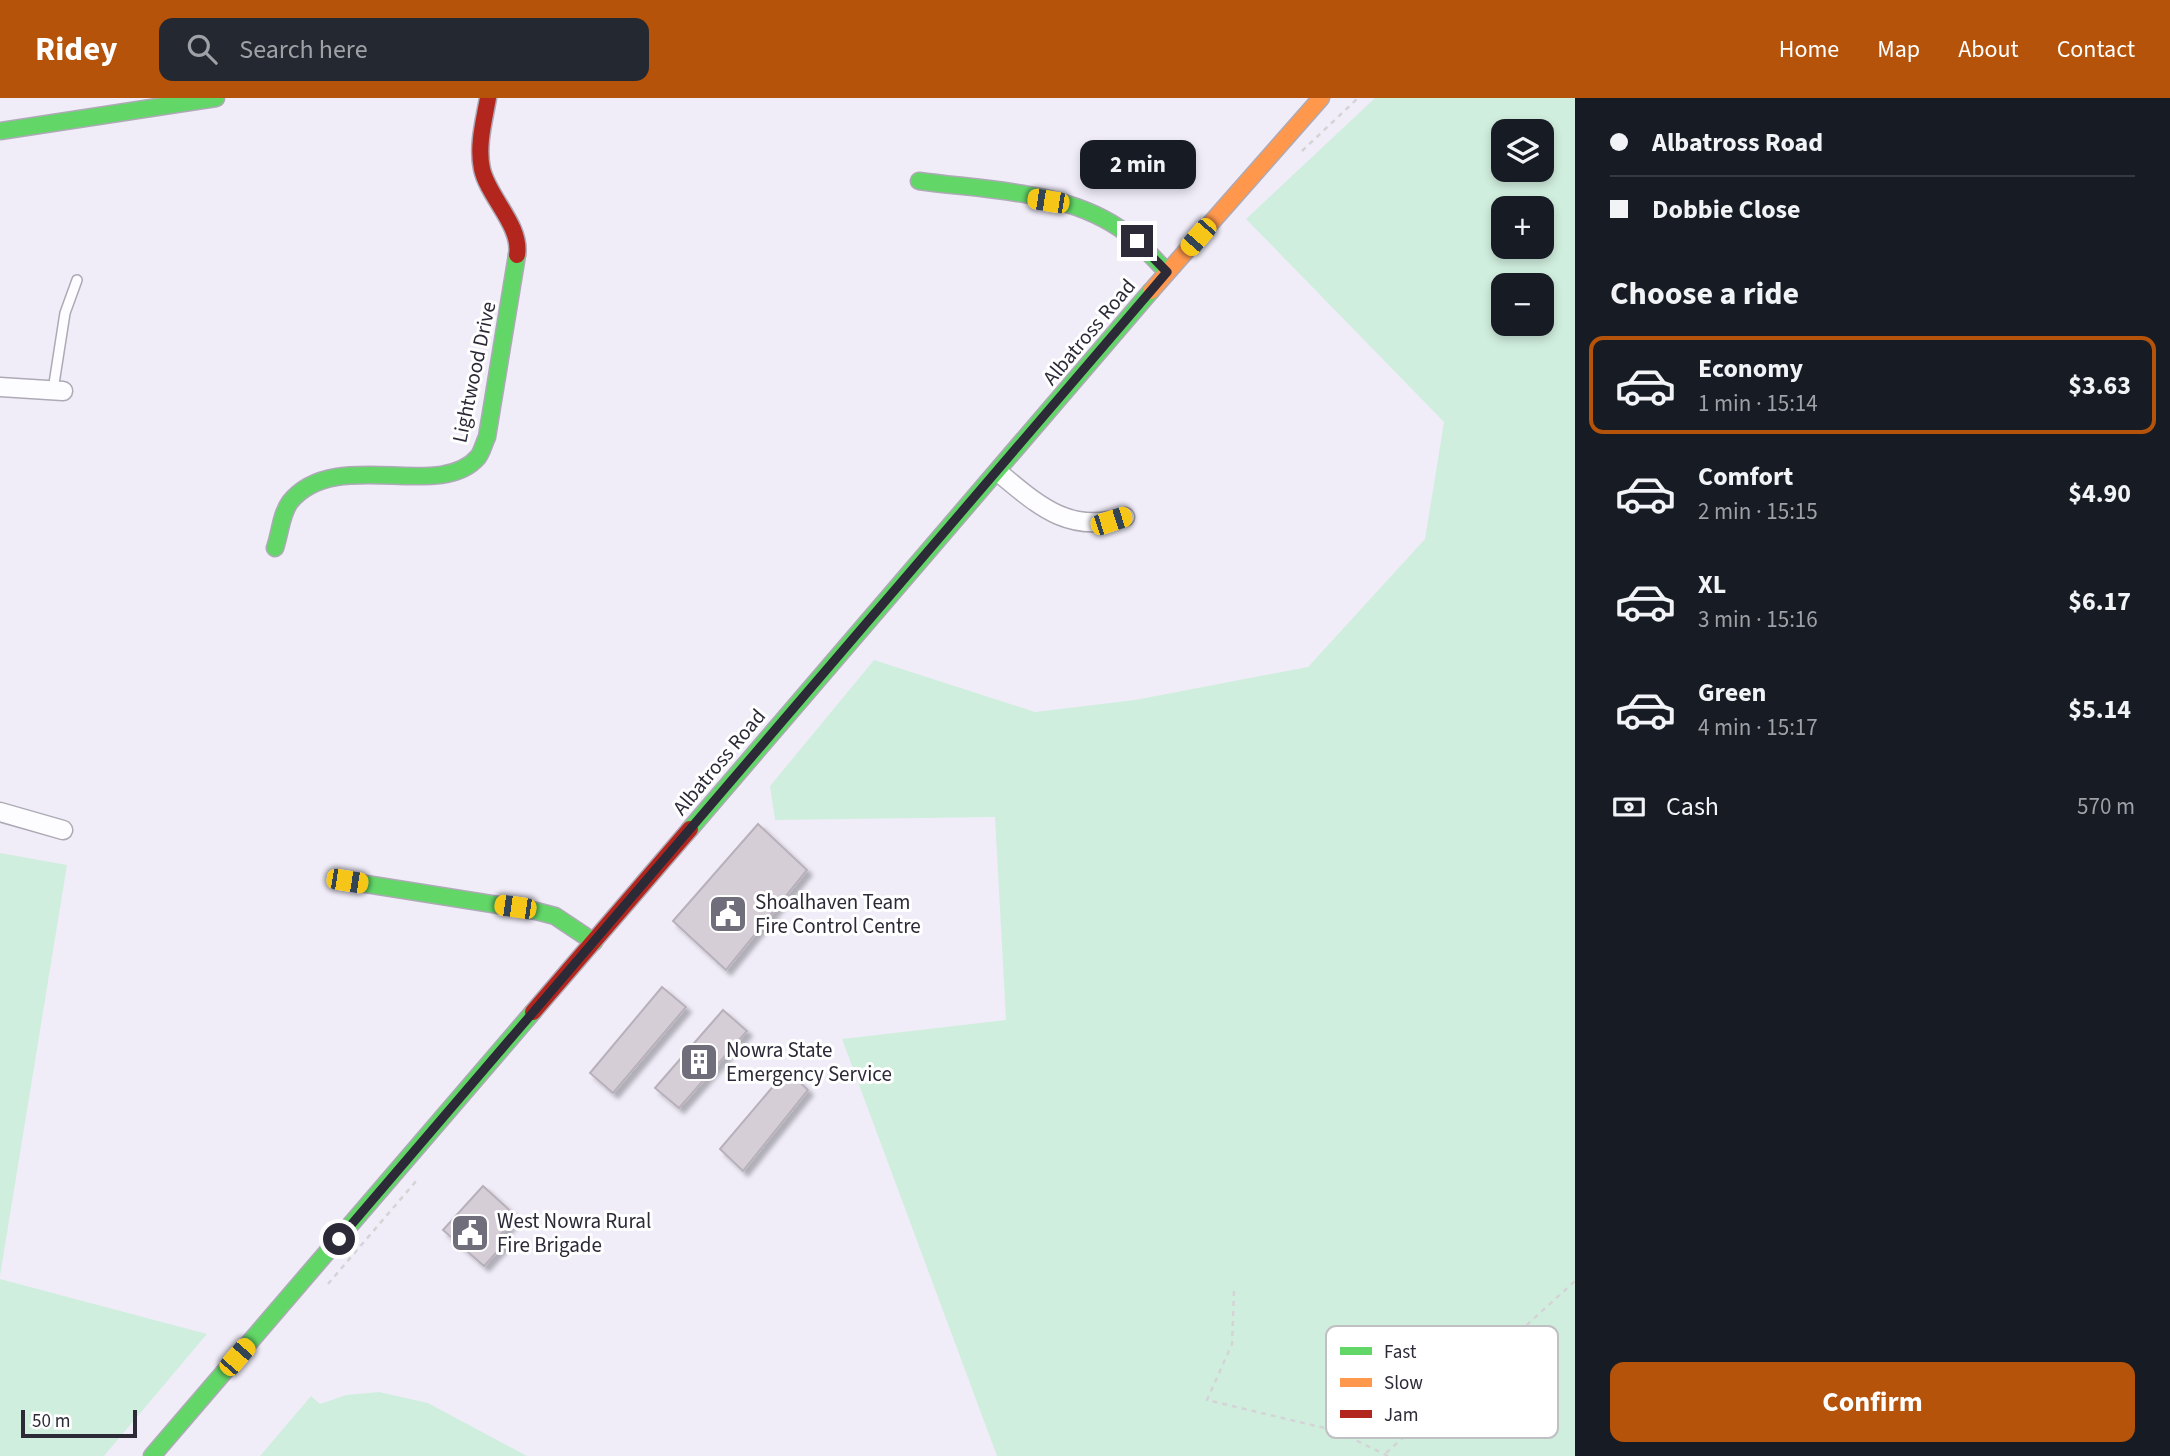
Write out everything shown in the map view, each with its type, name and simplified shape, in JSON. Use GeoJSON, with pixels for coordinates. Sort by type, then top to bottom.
{"type":"FeatureCollection","features":[{"type":"Feature","properties":{"kind":"main road"},"geometry":{"type":"LineString","coordinates":[[0,131],[216,98]]}},
{"type":"Feature","properties":{"kind":"main road","name":"Lightwood Drive"},"geometry":{"type":"LineString","coordinates":[[275,548],[290,503],[306,487],[330,476],[431,475],[458,469],[477,459],[487,437],[518,249],[513,229],[485,179],[480,150],[488,98]]}},
{"type":"Feature","properties":{"kind":"main road","name":"Albatross Road"},"geometry":{"type":"LineString","coordinates":[[152,1456],[1167,272],[1321,98]]}},
{"type":"Feature","properties":{"kind":"main road"},"geometry":{"type":"LineString","coordinates":[[919,181],[1082,209],[1111,223],[1137,241],[1167,272]]}},
{"type":"Feature","properties":{"kind":"main road"},"geometry":{"type":"LineString","coordinates":[[347,881],[536,911],[555,916],[594,942]]}},
{"type":"Feature","properties":{"kind":"street"},"geometry":{"type":"LineString","coordinates":[[0,387],[58,391]]}},
{"type":"Feature","properties":{"kind":"street"},"geometry":{"type":"LineString","coordinates":[[998,472],[1059,517],[1098,522],[1125,517]]}},
{"type":"Feature","properties":{"kind":"street"},"geometry":{"type":"LineString","coordinates":[[0,811],[63,830]]}},
{"type":"Feature","properties":{"kind":"lane"},"geometry":{"type":"LineString","coordinates":[[58,391],[67,305],[77,280]]}},
{"type":"Feature","properties":{"kind":"path"},"geometry":{"type":"LineString","coordinates":[[1526,1326],[1575,1281]]}},
{"type":"Feature","properties":{"kind":"path"},"geometry":{"type":"LineString","coordinates":[[1234,1291],[1233,1344],[1207,1400],[1326,1428]]}},
{"type":"Feature","properties":{"kind":"path"},"geometry":{"type":"LineString","coordinates":[[1352,1438],[1387,1455],[1405,1438]]}},
{"type":"Feature","properties":{"kind":"green space"},"geometry":{"type":"Polygon","coordinates":[[[1375,98],[1575,98],[1575,1456],[997,1456],[842,1039],[1006,1020],[995,817],[775,820],[770,786],[874,660],[1035,712],[1135,700],[1308,667],[1425,539],[1444,422],[1246,219],[1375,98]]]}},
{"type":"Feature","properties":{"kind":"green space"},"geometry":{"type":"Polygon","coordinates":[[[0,853],[67,865],[0,1276],[0,853]]]}},
{"type":"Feature","properties":{"kind":"green space"},"geometry":{"type":"Polygon","coordinates":[[[0,1279],[207,1334],[104,1456],[0,1456],[0,1279]]]}},
{"type":"Feature","properties":{"kind":"green space"},"geometry":{"type":"Polygon","coordinates":[[[379,1392],[428,1403],[527,1456],[260,1456],[311,1396],[320,1404],[346,1395],[379,1392]]]}},
{"type":"Feature","properties":{"kind":"building"},"geometry":{"type":"Polygon","coordinates":[[[758,824],[807,870],[726,970],[673,921],[758,824]]]}},
{"type":"Feature","properties":{"kind":"building"},"geometry":{"type":"Polygon","coordinates":[[[662,987],[686,1007],[613,1093],[590,1073],[662,987]]]}},
{"type":"Feature","properties":{"kind":"building","name":"Nowra State Emergency Service"},"geometry":{"type":"Polygon","coordinates":[[[723,1010],[747,1031],[679,1108],[655,1088],[723,1010]]]}},
{"type":"Feature","properties":{"kind":"building"},"geometry":{"type":"Polygon","coordinates":[[[787,1070],[808,1090],[743,1171],[720,1149],[787,1070]]]}},
{"type":"Feature","properties":{"kind":"building"},"geometry":{"type":"Polygon","coordinates":[[[483,1186],[517,1217],[500,1235],[507,1241],[484,1266],[443,1230],[483,1186]]]}},
{"type":"Feature","properties":{"kind":"traffic: fast"},"geometry":{"type":"LineString","coordinates":[[0,131],[216,98]]}},
{"type":"Feature","properties":{"kind":"traffic: fast"},"geometry":{"type":"LineString","coordinates":[[919,181],[1022,194],[1073,206],[1097,215],[1119,228],[1167,272]]}},
{"type":"Feature","properties":{"kind":"traffic: fast"},"geometry":{"type":"LineString","coordinates":[[275,548],[287,507],[309,486],[333,478],[359,475],[439,475],[461,470],[478,457],[487,437],[517,255]]}},
{"type":"Feature","properties":{"kind":"traffic: fast"},"geometry":{"type":"LineString","coordinates":[[690,829],[1151,291]]}},
{"type":"Feature","properties":{"kind":"traffic: fast"},"geometry":{"type":"LineString","coordinates":[[347,881],[536,911],[555,916],[594,942]]}},
{"type":"Feature","properties":{"kind":"traffic: fast"},"geometry":{"type":"LineString","coordinates":[[152,1456],[533,1012]]}},
{"type":"Feature","properties":{"kind":"traffic: slow"},"geometry":{"type":"LineString","coordinates":[[1151,291],[1321,98]]}},
{"type":"Feature","properties":{"kind":"traffic: jam"},"geometry":{"type":"LineString","coordinates":[[488,98],[481,142],[482,169],[485,180],[510,222],[517,244],[517,255]]}},
{"type":"Feature","properties":{"kind":"traffic: jam"},"geometry":{"type":"LineString","coordinates":[[533,1012],[690,829]]}},
{"type":"Feature","properties":{"kind":"place","name":"Shoalhaven Team Fire Control Centre"},"geometry":{"type":"Point","coordinates":[728,914]}},
{"type":"Feature","properties":{"kind":"place","name":"Nowra State Emergency Service"},"geometry":{"type":"Point","coordinates":[699,1062]}},
{"type":"Feature","properties":{"kind":"place","name":"West Nowra Rural Fire Brigade"},"geometry":{"type":"Point","coordinates":[470,1233]}},
{"type":"Feature","properties":{"kind":"route"},"geometry":{"type":"LineString","coordinates":[[339,1239],[1167,272],[1137,241]]}}]}
